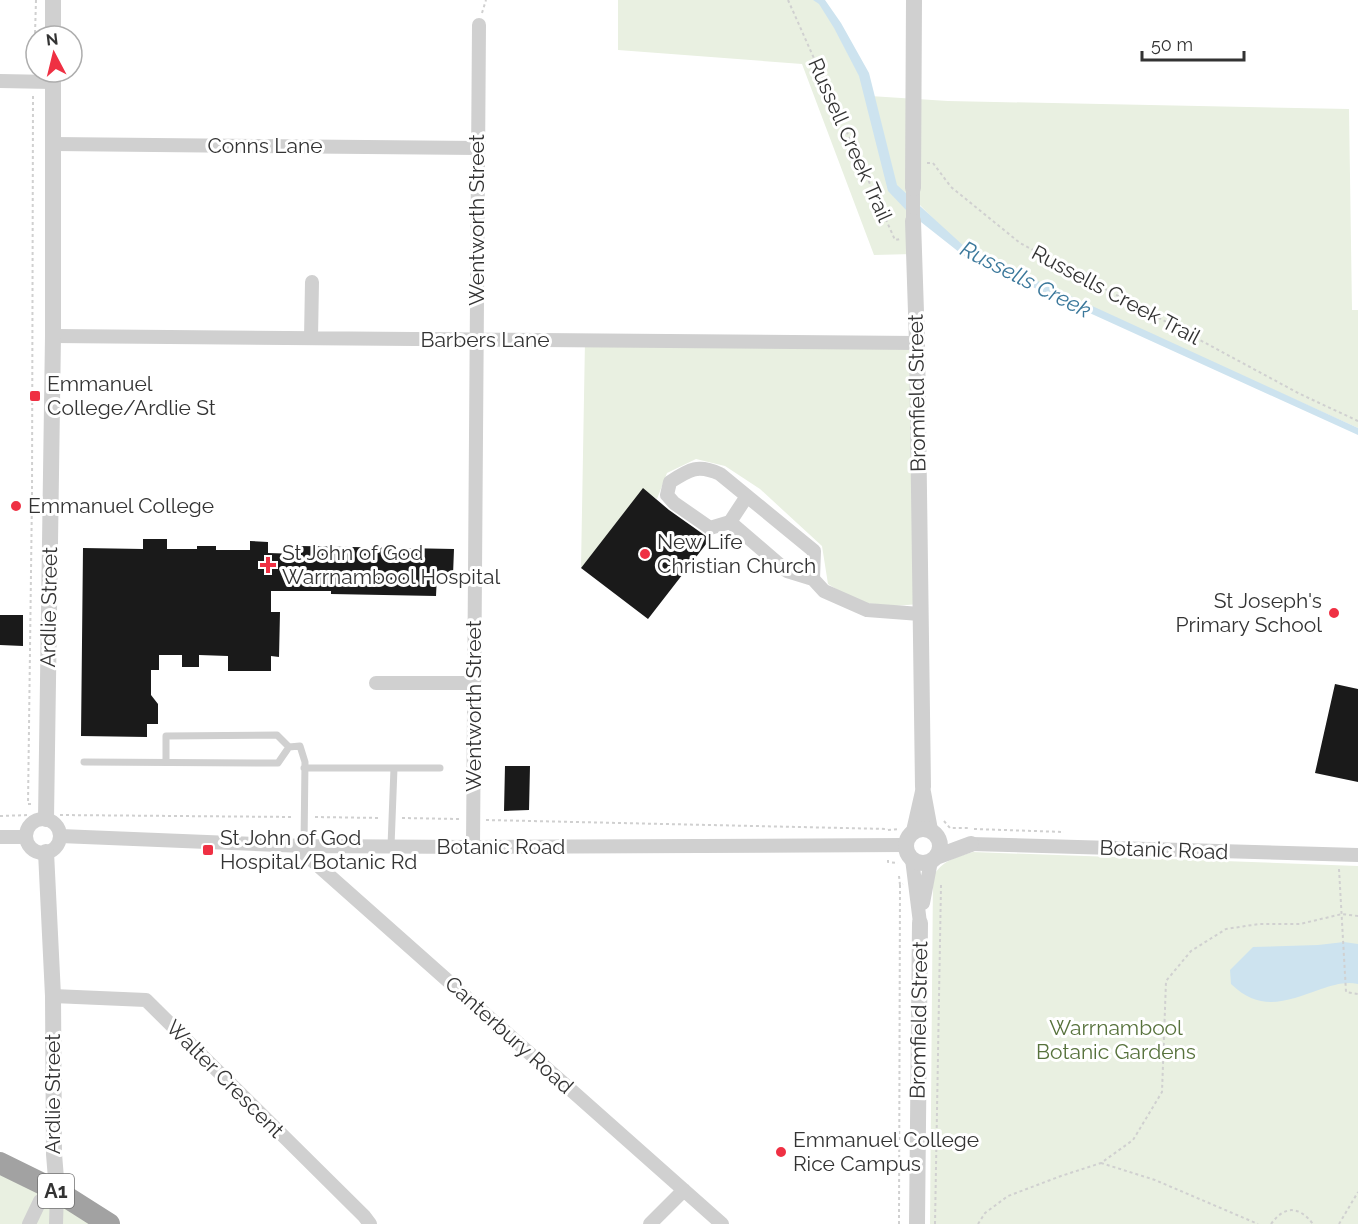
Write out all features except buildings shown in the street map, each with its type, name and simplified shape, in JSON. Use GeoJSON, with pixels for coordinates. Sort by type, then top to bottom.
{"type":"FeatureCollection","features":[{"type":"Feature","properties":{"kind":"highway","name":"A1"},"geometry":{"type":"LineString","coordinates":[[0,1163],[57,1191],[110,1224]]}},
{"type":"Feature","properties":{"kind":"street"},"geometry":{"type":"LineString","coordinates":[[53,0],[53,24]]}},
{"type":"Feature","properties":{"kind":"street","name":"Bromfield Street"},"geometry":{"type":"LineString","coordinates":[[914,0],[913,220],[917,343],[923,787],[935,834]]}},
{"type":"Feature","properties":{"kind":"street","name":"Wentworth Street"},"geometry":{"type":"LineString","coordinates":[[473,847],[479,25]]}},
{"type":"Feature","properties":{"kind":"street"},"geometry":{"type":"LineString","coordinates":[[0,81],[24,81]]}},
{"type":"Feature","properties":{"kind":"street","name":"Ardlie Street"},"geometry":{"type":"LineString","coordinates":[[46,812],[53,336],[52,84]]}},
{"type":"Feature","properties":{"kind":"street","name":"Conns Lane"},"geometry":{"type":"LineString","coordinates":[[53,144],[478,148]]}},
{"type":"Feature","properties":{"kind":"street"},"geometry":{"type":"LineString","coordinates":[[311,338],[312,282]]}},
{"type":"Feature","properties":{"kind":"street","name":"Barbers Lane"},"geometry":{"type":"LineString","coordinates":[[53,336],[917,343]]}},
{"type":"Feature","properties":{"kind":"street"},"geometry":{"type":"LineString","coordinates":[[747,496],[730,522],[710,528],[674,503],[667,495],[670,482],[687,471],[704,467],[720,474],[747,496],[814,551],[813,579]]}},
{"type":"Feature","properties":{"kind":"street"},"geometry":{"type":"LineString","coordinates":[[730,522],[787,571],[813,579],[824,591],[867,610],[920,614]]}},
{"type":"Feature","properties":{"kind":"street"},"geometry":{"type":"LineString","coordinates":[[376,683],[474,683]]}},
{"type":"Feature","properties":{"kind":"street","name":"Bromfield Street"},"geometry":{"type":"LineString","coordinates":[[917,1224],[920,923],[910,845],[923,787]]}},
{"type":"Feature","properties":{"kind":"street"},"geometry":{"type":"LineString","coordinates":[[46,812],[58,827],[60,836],[56,847],[46,852],[35,850],[27,842],[26,837],[32,823],[41,819],[46,812]]}},
{"type":"Feature","properties":{"kind":"street"},"geometry":{"type":"LineString","coordinates":[[925,828],[935,834],[941,848],[934,859],[921,863],[910,845],[925,828]]}},
{"type":"Feature","properties":{"kind":"street","name":"Botanic Road"},"geometry":{"type":"LineString","coordinates":[[935,834],[971,844],[1358,855]]}},
{"type":"Feature","properties":{"kind":"street","name":"Botanic Road"},"geometry":{"type":"LineString","coordinates":[[60,836],[300,846],[910,845]]}},
{"type":"Feature","properties":{"kind":"street"},"geometry":{"type":"LineString","coordinates":[[0,837],[26,837]]}},
{"type":"Feature","properties":{"kind":"street","name":"Botanic Road"},"geometry":{"type":"LineString","coordinates":[[934,859],[971,844]]}},
{"type":"Feature","properties":{"kind":"street","name":"Canterbury Road"},"geometry":{"type":"LineString","coordinates":[[300,846],[722,1224]]}},
{"type":"Feature","properties":{"kind":"street","name":"Ardlie Street"},"geometry":{"type":"LineString","coordinates":[[46,852],[53,996],[54,1154],[57,1191]]}},
{"type":"Feature","properties":{"kind":"street","name":"Bromfield Street"},"geometry":{"type":"LineString","coordinates":[[920,923],[934,859]]}},
{"type":"Feature","properties":{"kind":"street","name":"Walter Crescent"},"geometry":{"type":"LineString","coordinates":[[53,996],[146,1000],[370,1224]]}},
{"type":"Feature","properties":{"kind":"street"},"geometry":{"type":"LineString","coordinates":[[650,1224],[684,1190]]}},
{"type":"Feature","properties":{"kind":"street"},"geometry":{"type":"LineString","coordinates":[[29,1224],[40,1201],[57,1191]]}},
{"type":"Feature","properties":{"kind":"street"},"geometry":{"type":"LineString","coordinates":[[56,1224],[57,1191]]}},
{"type":"Feature","properties":{"kind":"lane"},"geometry":{"type":"LineString","coordinates":[[166,762],[166,736],[277,735],[289,747]]}},
{"type":"Feature","properties":{"kind":"lane"},"geometry":{"type":"LineString","coordinates":[[289,747],[300,746],[305,762],[305,817],[300,846]]}},
{"type":"Feature","properties":{"kind":"lane"},"geometry":{"type":"LineString","coordinates":[[84,762],[278,763],[289,747]]}},
{"type":"Feature","properties":{"kind":"lane"},"geometry":{"type":"LineString","coordinates":[[304,768],[440,768]]}},
{"type":"Feature","properties":{"kind":"lane"},"geometry":{"type":"LineString","coordinates":[[391,846],[394,768]]}},
{"type":"Feature","properties":{"kind":"path"},"geometry":{"type":"LineString","coordinates":[[35,24],[36,0]]}},
{"type":"Feature","properties":{"kind":"path","name":"Russell Creek Trail"},"geometry":{"type":"LineString","coordinates":[[788,0],[895,240],[906,237]]}},
{"type":"Feature","properties":{"kind":"path"},"geometry":{"type":"LineString","coordinates":[[33,84],[32,496],[28,804],[46,812]]}},
{"type":"Feature","properties":{"kind":"path","name":"Russells Creek Trail"},"geometry":{"type":"LineString","coordinates":[[914,164],[933,163],[951,187],[1020,243],[1300,394],[1358,421]]}},
{"type":"Feature","properties":{"kind":"path"},"geometry":{"type":"LineString","coordinates":[[0,816],[46,812],[888,829]]}},
{"type":"Feature","properties":{"kind":"path"},"geometry":{"type":"LineString","coordinates":[[1339,865],[1346,992],[1358,994]]}},
{"type":"Feature","properties":{"kind":"path"},"geometry":{"type":"LineString","coordinates":[[935,1224],[941,884]]}},
{"type":"Feature","properties":{"kind":"path"},"geometry":{"type":"LineString","coordinates":[[899,1224],[900,885]]}},
{"type":"Feature","properties":{"kind":"path"},"geometry":{"type":"LineString","coordinates":[[978,1224],[985,1213],[1008,1196],[1101,1163],[1133,1140],[1162,1092],[1166,981],[1191,951],[1226,929],[1259,924],[1300,924],[1342,914],[1358,916]]}},
{"type":"Feature","properties":{"kind":"path"},"geometry":{"type":"LineString","coordinates":[[1101,1163],[1155,1180],[1258,1224]]}},
{"type":"Feature","properties":{"kind":"path"},"geometry":{"type":"LineString","coordinates":[[1339,1224],[1358,1192]]}},
{"type":"Feature","properties":{"kind":"path"},"geometry":{"type":"LineString","coordinates":[[1353,1201],[1358,1201]]}},
{"type":"Feature","properties":{"kind":"path"},"geometry":{"type":"LineString","coordinates":[[1271,1224],[1282,1213],[1298,1210],[1305,1214],[1313,1224]]}},
{"type":"Feature","properties":{"kind":"green space"},"geometry":{"type":"Polygon","coordinates":[[[618,0],[820,0],[870,96],[948,101],[1349,109],[1352,310],[1358,310],[1358,428],[964,250],[914,199],[913,254],[874,255],[802,64],[618,50],[618,0]]]}},
{"type":"Feature","properties":{"kind":"green space"},"geometry":{"type":"Polygon","coordinates":[[[585,340],[917,343],[920,604],[894,606],[857,602],[828,584],[822,546],[760,489],[725,466],[696,459],[667,473],[657,499],[643,489],[581,568],[585,340]]]}},
{"type":"Feature","properties":{"kind":"green space","name":"Warrnambool Botanic Gardens"},"geometry":{"type":"Polygon","coordinates":[[[973,852],[1358,866],[1358,1224],[930,1224],[933,877],[945,863],[973,852]]]}},
{"type":"Feature","properties":{"kind":"green space"},"geometry":{"type":"Polygon","coordinates":[[[0,1162],[109,1224],[0,1224],[0,1162]]]}},
{"type":"Feature","properties":{"kind":"water","name":"Russells Creek"},"geometry":{"type":"Polygon","coordinates":[[[813,0],[825,0],[841,23],[869,73],[897,185],[966,248],[1358,428],[1358,435],[964,256],[907,211],[888,191],[859,76],[834,28],[819,4],[813,0]]]}},
{"type":"Feature","properties":{"kind":"water"},"geometry":{"type":"Polygon","coordinates":[[[1344,942],[1358,944],[1358,984],[1335,985],[1274,1002],[1253,999],[1231,984],[1230,970],[1253,947],[1344,942]]]}},
{"type":"Feature","properties":{"kind":"place","name":"Emmanuel College/Ardlie St"},"geometry":{"type":"Point","coordinates":[35,396]}},
{"type":"Feature","properties":{"kind":"place","name":"Emmanuel College"},"geometry":{"type":"Point","coordinates":[16,506]}},
{"type":"Feature","properties":{"kind":"place","name":"New Life Christian Church"},"geometry":{"type":"Point","coordinates":[645,554]}},
{"type":"Feature","properties":{"kind":"place","name":"St John of God Warrnambool Hospital"},"geometry":{"type":"Point","coordinates":[268,565]}},
{"type":"Feature","properties":{"kind":"place","name":"St Joseph's Primary School"},"geometry":{"type":"Point","coordinates":[1334,613]}},
{"type":"Feature","properties":{"kind":"place","name":"St John of God Hospital/Botanic Rd"},"geometry":{"type":"Point","coordinates":[208,850]}},
{"type":"Feature","properties":{"kind":"place","name":"Emmanuel College Rice Campus"},"geometry":{"type":"Point","coordinates":[781,1152]}}]}
